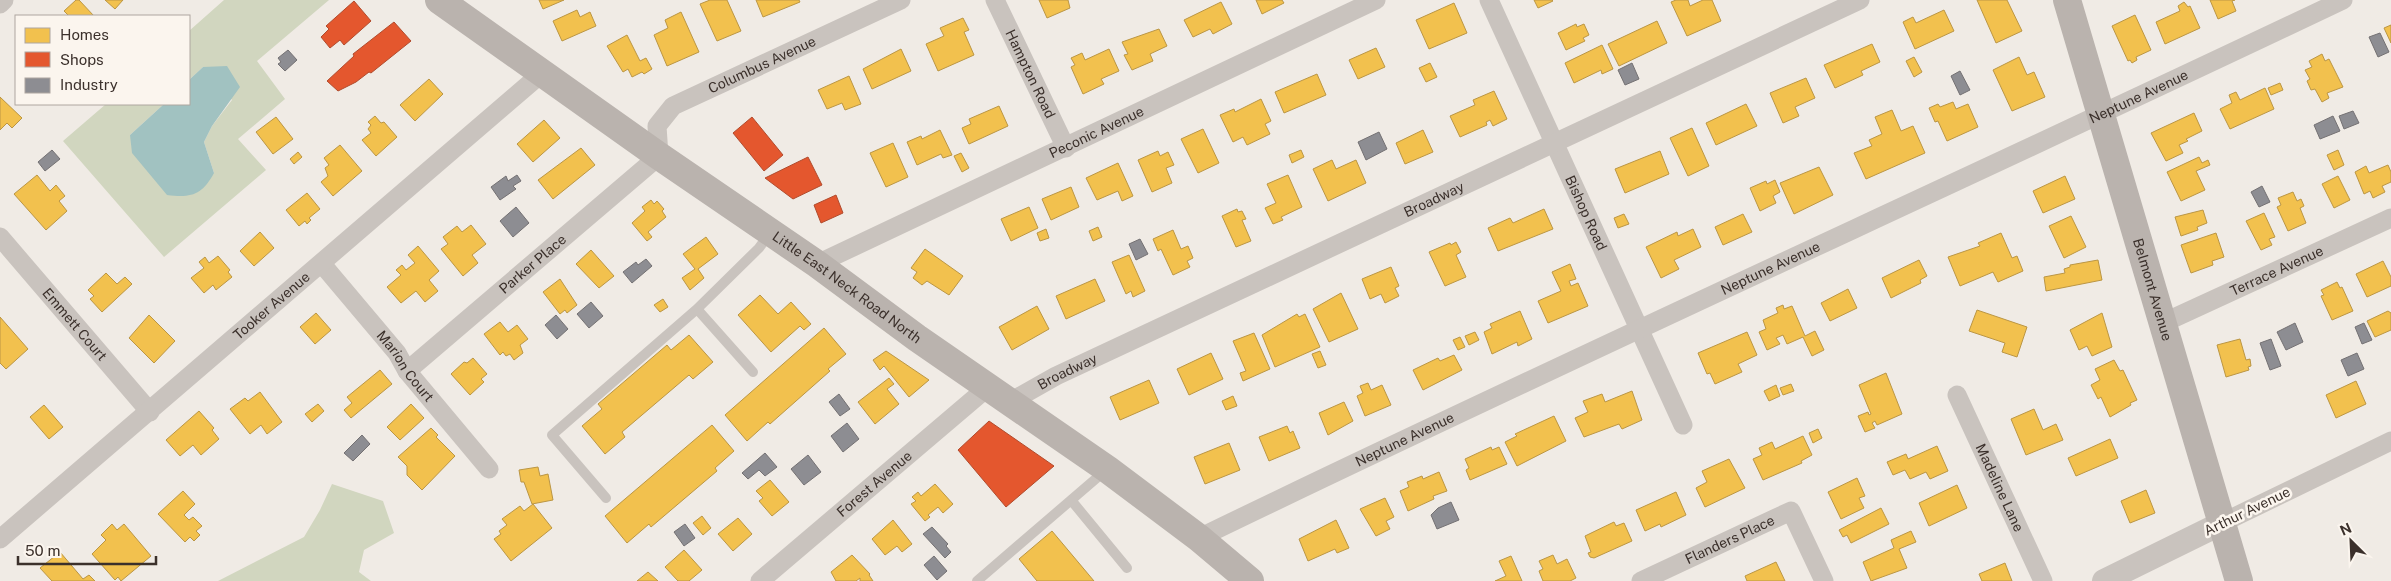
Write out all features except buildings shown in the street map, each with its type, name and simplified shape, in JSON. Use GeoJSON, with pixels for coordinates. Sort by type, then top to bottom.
{"type":"FeatureCollection","features":[{"type":"Feature","properties":{"kind":"main road","name":"Little East Neck Road North"},"geometry":{"type":"LineString","coordinates":[[439,0],[658,156],[817,264],[917,338],[1107,470],[1199,538],[1250,581]]}},
{"type":"Feature","properties":{"kind":"main road","name":"Belmont Avenue"},"geometry":{"type":"LineString","coordinates":[[2067,0],[2239,581]]}},
{"type":"Feature","properties":{"kind":"street"},"geometry":{"type":"LineString","coordinates":[[0,4],[4,0]]}},
{"type":"Feature","properties":{"kind":"street","name":"Columbus Avenue"},"geometry":{"type":"LineString","coordinates":[[658,156],[657,126],[673,106],[901,0]]}},
{"type":"Feature","properties":{"kind":"street","name":"Hampton Road"},"geometry":{"type":"LineString","coordinates":[[996,0],[1066,148]]}},
{"type":"Feature","properties":{"kind":"street","name":"Peconic Avenue"},"geometry":{"type":"LineString","coordinates":[[817,264],[1376,0]]}},
{"type":"Feature","properties":{"kind":"street","name":"Bishop Road"},"geometry":{"type":"LineString","coordinates":[[1489,0],[1683,425]]}},
{"type":"Feature","properties":{"kind":"street","name":"Broadway"},"geometry":{"type":"LineString","coordinates":[[1010,402],[1056,376],[1860,0]]}},
{"type":"Feature","properties":{"kind":"street","name":"Neptune Avenue"},"geometry":{"type":"LineString","coordinates":[[1199,538],[1639,328],[2101,115],[2343,0]]}},
{"type":"Feature","properties":{"kind":"street","name":"Tooker Avenue"},"geometry":{"type":"LineString","coordinates":[[0,539],[542,73]]}},
{"type":"Feature","properties":{"kind":"street","name":"Parker Place"},"geometry":{"type":"LineString","coordinates":[[407,371],[658,156]]}},
{"type":"Feature","properties":{"kind":"street","name":"Terrace Avenue"},"geometry":{"type":"LineString","coordinates":[[2162,323],[2391,218]]}},
{"type":"Feature","properties":{"kind":"street","name":"Emmett Court"},"geometry":{"type":"LineString","coordinates":[[0,237],[150,412]]}},
{"type":"Feature","properties":{"kind":"street","name":"Marion Court"},"geometry":{"type":"LineString","coordinates":[[322,264],[397,353],[407,371],[490,469]]}},
{"type":"Feature","properties":{"kind":"street","name":"Forest Avenue"},"geometry":{"type":"LineString","coordinates":[[760,581],[988,387]]}},
{"type":"Feature","properties":{"kind":"street","name":"Madeline Lane"},"geometry":{"type":"LineString","coordinates":[[1957,395],[2043,581]]}},
{"type":"Feature","properties":{"kind":"street","name":"Arthur Avenue"},"geometry":{"type":"LineString","coordinates":[[2104,581],[2391,441]]}},
{"type":"Feature","properties":{"kind":"street","name":"Flanders Place"},"geometry":{"type":"LineString","coordinates":[[1641,581],[1791,511],[1824,581]]}},
{"type":"Feature","properties":{"kind":"lane"},"geometry":{"type":"LineString","coordinates":[[606,498],[552,435],[697,309],[758,248],[770,233]]}},
{"type":"Feature","properties":{"kind":"lane"},"geometry":{"type":"LineString","coordinates":[[697,309],[753,372]]}},
{"type":"Feature","properties":{"kind":"lane"},"geometry":{"type":"LineString","coordinates":[[977,581],[1107,470]]}},
{"type":"Feature","properties":{"kind":"lane"},"geometry":{"type":"LineString","coordinates":[[1071,500],[1127,568]]}},
{"type":"Feature","properties":{"kind":"green space"},"geometry":{"type":"Polygon","coordinates":[[[224,0],[329,0],[257,61],[285,99],[238,139],[266,170],[164,257],[63,141],[105,105],[163,105],[130,135],[214,173],[204,142],[212,126],[232,100],[203,67],[190,79],[190,30],[224,0]]]}},
{"type":"Feature","properties":{"kind":"green space"},"geometry":{"type":"Polygon","coordinates":[[[332,484],[383,501],[394,533],[364,550],[359,572],[371,581],[218,581],[304,537],[320,510],[332,484]]]}},
{"type":"Feature","properties":{"kind":"water"},"geometry":{"type":"Polygon","coordinates":[[[227,66],[240,87],[212,126],[204,142],[214,173],[210,180],[200,190],[190,195],[167,195],[132,153],[130,135],[163,105],[190,105],[190,79],[203,67],[227,66]]]}}]}
